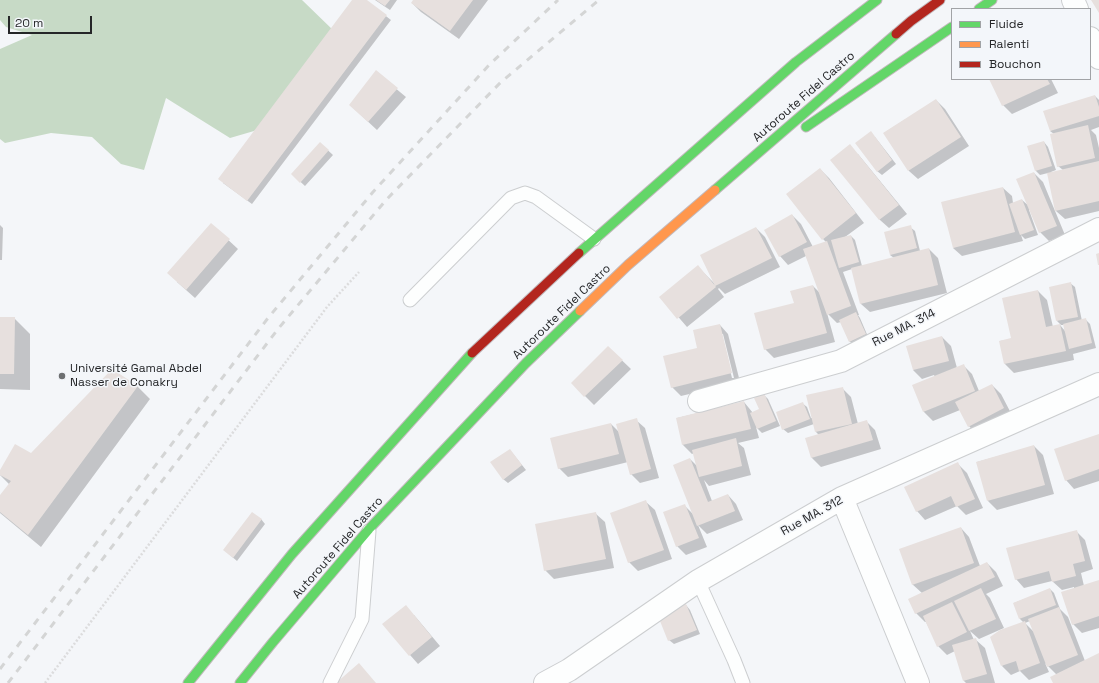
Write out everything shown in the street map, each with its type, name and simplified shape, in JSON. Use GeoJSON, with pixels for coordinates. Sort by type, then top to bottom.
{"type":"FeatureCollection","features":[{"type":"Feature","properties":{"kind":"highway"},"geometry":{"type":"LineString","coordinates":[[188,683],[292,554],[467,358],[594,239],[796,62],[877,0]]}},
{"type":"Feature","properties":{"kind":"highway","name":"Autoroute Fidel Castro"},"geometry":{"type":"LineString","coordinates":[[240,683],[369,529],[526,363],[628,265],[911,21],[940,0]]}},
{"type":"Feature","properties":{"kind":"highway"},"geometry":{"type":"LineString","coordinates":[[980,8],[992,0]]}},
{"type":"Feature","properties":{"kind":"highway"},"geometry":{"type":"LineString","coordinates":[[798,133],[951,29]]}},
{"type":"Feature","properties":{"kind":"highway"},"geometry":{"type":"LineString","coordinates":[[628,265],[705,201],[780,146]]}},
{"type":"Feature","properties":{"kind":"street"},"geometry":{"type":"LineString","coordinates":[[1091,40],[1099,58]]}},
{"type":"Feature","properties":{"kind":"street","name":"Rue MA. 314"},"geometry":{"type":"LineString","coordinates":[[699,401],[841,361],[1099,229]]}},
{"type":"Feature","properties":{"kind":"street","name":"Rue MA. 312"},"geometry":{"type":"LineString","coordinates":[[545,683],[571,677],[698,581],[842,498],[1099,384]]}},
{"type":"Feature","properties":{"kind":"street"},"geometry":{"type":"LineString","coordinates":[[842,498],[918,683]]}},
{"type":"Feature","properties":{"kind":"lane"},"geometry":{"type":"LineString","coordinates":[[410,300],[511,198],[525,193],[536,197],[594,239]]}},
{"type":"Feature","properties":{"kind":"lane"},"geometry":{"type":"LineString","coordinates":[[330,683],[362,618],[369,529]]}},
{"type":"Feature","properties":{"kind":"lane"},"geometry":{"type":"LineString","coordinates":[[698,581],[743,683]]}},
{"type":"Feature","properties":{"kind":"path"},"geometry":{"type":"LineString","coordinates":[[45,683],[327,307],[359,272]]}},
{"type":"Feature","properties":{"kind":"green space"},"geometry":{"type":"Polygon","coordinates":[[[0,0],[302,0],[334,31],[278,124],[230,138],[166,98],[144,170],[121,164],[92,137],[51,133],[5,143],[0,139],[0,49],[32,35],[6,27],[0,20],[0,0]]]}},
{"type":"Feature","properties":{"kind":"building"},"geometry":{"type":"Polygon","coordinates":[[[352,0],[367,0],[387,15],[247,201],[218,179],[352,0]]]}},
{"type":"Feature","properties":{"kind":"building"},"geometry":{"type":"Polygon","coordinates":[[[376,0],[390,0],[385,6],[376,0]]]}},
{"type":"Feature","properties":{"kind":"building"},"geometry":{"type":"Polygon","coordinates":[[[413,0],[473,0],[450,31],[411,3],[413,0]]]}},
{"type":"Feature","properties":{"kind":"building"},"geometry":{"type":"Polygon","coordinates":[[[1091,0],[1099,0],[1099,13],[1091,0]]]}},
{"type":"Feature","properties":{"kind":"building"},"geometry":{"type":"Polygon","coordinates":[[[376,70],[398,88],[368,122],[349,105],[376,70]]]}},
{"type":"Feature","properties":{"kind":"building"},"geometry":{"type":"Polygon","coordinates":[[[989,80],[1048,80],[1050,84],[1002,106],[989,80]]]}},
{"type":"Feature","properties":{"kind":"building"},"geometry":{"type":"Polygon","coordinates":[[[1095,95],[1099,107],[1099,116],[1050,131],[1043,111],[1095,95]]]}},
{"type":"Feature","properties":{"kind":"building"},"geometry":{"type":"Polygon","coordinates":[[[936,99],[961,137],[908,171],[883,133],[936,99]]]}},
{"type":"Feature","properties":{"kind":"building"},"geometry":{"type":"Polygon","coordinates":[[[1088,125],[1095,158],[1057,167],[1050,134],[1088,125]]]}},
{"type":"Feature","properties":{"kind":"building"},"geometry":{"type":"Polygon","coordinates":[[[871,131],[892,160],[877,172],[855,143],[871,131]]]}},
{"type":"Feature","properties":{"kind":"building"},"geometry":{"type":"Polygon","coordinates":[[[1044,141],[1052,166],[1035,171],[1027,146],[1044,141]]]}},
{"type":"Feature","properties":{"kind":"building"},"geometry":{"type":"Polygon","coordinates":[[[320,142],[329,150],[300,183],[291,174],[320,142]]]}},
{"type":"Feature","properties":{"kind":"building"},"geometry":{"type":"Polygon","coordinates":[[[850,144],[899,205],[879,220],[830,160],[850,144]]]}},
{"type":"Feature","properties":{"kind":"building"},"geometry":{"type":"Polygon","coordinates":[[[1099,161],[1099,201],[1055,211],[1047,173],[1099,161]]]}},
{"type":"Feature","properties":{"kind":"building"},"geometry":{"type":"Polygon","coordinates":[[[820,168],[856,213],[822,240],[786,194],[820,168]]]}},
{"type":"Feature","properties":{"kind":"building"},"geometry":{"type":"Polygon","coordinates":[[[1034,172],[1057,226],[1039,233],[1016,179],[1034,172]]]}},
{"type":"Feature","properties":{"kind":"building"},"geometry":{"type":"Polygon","coordinates":[[[1003,187],[1015,232],[953,248],[941,202],[1003,187]]]}},
{"type":"Feature","properties":{"kind":"building"},"geometry":{"type":"Polygon","coordinates":[[[1022,199],[1034,230],[1020,235],[1009,204],[1022,199]]]}},
{"type":"Feature","properties":{"kind":"building"},"geometry":{"type":"Polygon","coordinates":[[[792,214],[807,242],[779,257],[764,230],[792,214]]]}},
{"type":"Feature","properties":{"kind":"building"},"geometry":{"type":"Polygon","coordinates":[[[211,223],[230,239],[186,290],[167,273],[211,223]]]}},
{"type":"Feature","properties":{"kind":"building"},"geometry":{"type":"Polygon","coordinates":[[[911,225],[917,248],[890,255],[884,232],[911,225]]]}},
{"type":"Feature","properties":{"kind":"building"},"geometry":{"type":"Polygon","coordinates":[[[756,227],[772,258],[715,286],[700,255],[756,227]]]}},
{"type":"Feature","properties":{"kind":"building"},"geometry":{"type":"Polygon","coordinates":[[[851,235],[859,262],[839,268],[831,240],[851,235]]]}},
{"type":"Feature","properties":{"kind":"building"},"geometry":{"type":"Polygon","coordinates":[[[827,241],[851,306],[827,315],[803,249],[827,241]]]}},
{"type":"Feature","properties":{"kind":"building"},"geometry":{"type":"Polygon","coordinates":[[[929,248],[938,285],[860,304],[851,268],[929,248]]]}},
{"type":"Feature","properties":{"kind":"building"},"geometry":{"type":"Polygon","coordinates":[[[1099,253],[1099,265],[1098,265],[1096,254],[1099,253]]]}},
{"type":"Feature","properties":{"kind":"building"},"geometry":{"type":"Polygon","coordinates":[[[698,265],[716,287],[677,319],[659,297],[698,265]]]}},
{"type":"Feature","properties":{"kind":"building"},"geometry":{"type":"Polygon","coordinates":[[[1071,282],[1078,317],[1056,321],[1049,287],[1071,282]]]}},
{"type":"Feature","properties":{"kind":"building"},"geometry":{"type":"Polygon","coordinates":[[[813,285],[827,333],[764,350],[754,313],[794,303],[790,291],[813,285]]]}},
{"type":"Feature","properties":{"kind":"building"},"geometry":{"type":"Polygon","coordinates":[[[1038,290],[1046,327],[1060,324],[1066,351],[1004,364],[999,341],[1011,338],[1002,298],[1038,290]]]}},
{"type":"Feature","properties":{"kind":"building"},"geometry":{"type":"Polygon","coordinates":[[[856,312],[866,334],[849,342],[839,320],[856,312]]]}},
{"type":"Feature","properties":{"kind":"building"},"geometry":{"type":"Polygon","coordinates":[[[0,317],[15,317],[14,374],[0,374],[0,317]]]}},
{"type":"Feature","properties":{"kind":"building"},"geometry":{"type":"Polygon","coordinates":[[[1086,318],[1092,343],[1069,349],[1063,324],[1086,318]]]}},
{"type":"Feature","properties":{"kind":"building"},"geometry":{"type":"Polygon","coordinates":[[[720,324],[732,373],[671,388],[663,356],[697,348],[693,330],[720,324]]]}},
{"type":"Feature","properties":{"kind":"building"},"geometry":{"type":"Polygon","coordinates":[[[942,336],[949,361],[913,370],[906,346],[942,336]]]}},
{"type":"Feature","properties":{"kind":"building"},"geometry":{"type":"Polygon","coordinates":[[[608,346],[623,360],[584,397],[571,383],[608,346]]]}},
{"type":"Feature","properties":{"kind":"building"},"geometry":{"type":"Polygon","coordinates":[[[964,364],[975,391],[923,412],[912,385],[964,364]]]}},
{"type":"Feature","properties":{"kind":"building"},"geometry":{"type":"Polygon","coordinates":[[[112,369],[138,386],[28,535],[0,512],[0,495],[11,481],[0,475],[0,470],[15,444],[31,453],[112,369]]]}},
{"type":"Feature","properties":{"kind":"building"},"geometry":{"type":"Polygon","coordinates":[[[992,384],[1004,408],[968,427],[955,402],[992,384]]]}},
{"type":"Feature","properties":{"kind":"building"},"geometry":{"type":"Polygon","coordinates":[[[843,387],[852,424],[815,432],[806,395],[843,387]]]}},
{"type":"Feature","properties":{"kind":"building"},"geometry":{"type":"Polygon","coordinates":[[[764,393],[776,421],[757,429],[750,413],[759,409],[754,398],[764,393]]]}},
{"type":"Feature","properties":{"kind":"building"},"geometry":{"type":"Polygon","coordinates":[[[744,401],[751,429],[682,445],[676,418],[744,401]]]}},
{"type":"Feature","properties":{"kind":"building"},"geometry":{"type":"Polygon","coordinates":[[[803,402],[810,419],[782,430],[776,412],[803,402]]]}},
{"type":"Feature","properties":{"kind":"building"},"geometry":{"type":"Polygon","coordinates":[[[637,418],[651,469],[630,475],[616,424],[637,418]]]}},
{"type":"Feature","properties":{"kind":"building"},"geometry":{"type":"Polygon","coordinates":[[[867,420],[873,440],[811,458],[805,438],[867,420]]]}},
{"type":"Feature","properties":{"kind":"building"},"geometry":{"type":"Polygon","coordinates":[[[611,423],[619,454],[558,469],[550,438],[611,423]]]}},
{"type":"Feature","properties":{"kind":"building"},"geometry":{"type":"Polygon","coordinates":[[[1099,434],[1099,469],[1065,481],[1054,449],[1099,434]]]}},
{"type":"Feature","properties":{"kind":"building"},"geometry":{"type":"Polygon","coordinates":[[[736,438],[742,466],[699,477],[692,450],[736,438]]]}},
{"type":"Feature","properties":{"kind":"building"},"geometry":{"type":"Polygon","coordinates":[[[1034,445],[1045,485],[987,501],[976,462],[1034,445]]]}},
{"type":"Feature","properties":{"kind":"building"},"geometry":{"type":"Polygon","coordinates":[[[510,449],[522,465],[503,480],[490,462],[510,449]]]}},
{"type":"Feature","properties":{"kind":"building"},"geometry":{"type":"Polygon","coordinates":[[[690,458],[708,502],[728,494],[735,511],[697,526],[673,465],[690,458]]]}},
{"type":"Feature","properties":{"kind":"building"},"geometry":{"type":"Polygon","coordinates":[[[958,462],[975,499],[956,507],[951,496],[916,512],[904,487],[958,462]]]}},
{"type":"Feature","properties":{"kind":"building"},"geometry":{"type":"Polygon","coordinates":[[[646,500],[664,550],[628,563],[610,513],[646,500]]]}},
{"type":"Feature","properties":{"kind":"building"},"geometry":{"type":"Polygon","coordinates":[[[685,504],[699,538],[676,547],[663,512],[685,504]]]}},
{"type":"Feature","properties":{"kind":"building"},"geometry":{"type":"Polygon","coordinates":[[[252,512],[262,519],[233,558],[223,550],[252,512]]]}},
{"type":"Feature","properties":{"kind":"building"},"geometry":{"type":"Polygon","coordinates":[[[596,512],[606,559],[544,571],[535,524],[596,512]]]}},
{"type":"Feature","properties":{"kind":"building"},"geometry":{"type":"Polygon","coordinates":[[[961,527],[974,563],[912,585],[899,549],[961,527]]]}},
{"type":"Feature","properties":{"kind":"building"},"geometry":{"type":"Polygon","coordinates":[[[1077,530],[1085,561],[1073,564],[1076,576],[1052,582],[1049,571],[1015,580],[1006,548],[1077,530]]]}},
{"type":"Feature","properties":{"kind":"building"},"geometry":{"type":"Polygon","coordinates":[[[987,562],[995,577],[915,614],[908,599],[987,562]]]}},
{"type":"Feature","properties":{"kind":"building"},"geometry":{"type":"Polygon","coordinates":[[[1099,580],[1099,616],[1072,625],[1061,592],[1099,580]]]}},
{"type":"Feature","properties":{"kind":"building"},"geometry":{"type":"Polygon","coordinates":[[[981,588],[996,619],[969,631],[954,601],[981,588]]]}},
{"type":"Feature","properties":{"kind":"building"},"geometry":{"type":"Polygon","coordinates":[[[1050,588],[1056,605],[1019,619],[1013,603],[1050,588]]]}},
{"type":"Feature","properties":{"kind":"building"},"geometry":{"type":"Polygon","coordinates":[[[952,602],[967,632],[937,647],[923,616],[952,602]]]}},
{"type":"Feature","properties":{"kind":"building"},"geometry":{"type":"Polygon","coordinates":[[[686,604],[697,630],[668,641],[658,616],[686,604]]]}},
{"type":"Feature","properties":{"kind":"building"},"geometry":{"type":"Polygon","coordinates":[[[406,605],[432,637],[409,656],[382,624],[406,605]]]}},
{"type":"Feature","properties":{"kind":"building"},"geometry":{"type":"Polygon","coordinates":[[[1059,607],[1078,655],[1047,667],[1028,619],[1059,607]]]}},
{"type":"Feature","properties":{"kind":"building"},"geometry":{"type":"Polygon","coordinates":[[[1025,621],[1040,663],[1019,671],[1016,661],[1001,666],[990,637],[1000,630],[1025,621]]]}},
{"type":"Feature","properties":{"kind":"building"},"geometry":{"type":"Polygon","coordinates":[[[976,638],[987,674],[963,681],[952,645],[976,638]]]}},
{"type":"Feature","properties":{"kind":"building"},"geometry":{"type":"Polygon","coordinates":[[[1099,653],[1099,683],[1053,683],[1050,677],[1099,653]]]}},
{"type":"Feature","properties":{"kind":"building"},"geometry":{"type":"Polygon","coordinates":[[[359,663],[376,683],[336,683],[359,663]]]}},
{"type":"Feature","properties":{"kind":"railway"},"geometry":{"type":"LineString","coordinates":[[0,669],[268,318],[373,192],[489,65],[558,0]]}},
{"type":"Feature","properties":{"kind":"railway"},"geometry":{"type":"LineString","coordinates":[[8,683],[278,329],[386,200],[501,82],[599,0]]}},
{"type":"Feature","properties":{"kind":"traffic: fast"},"geometry":{"type":"LineString","coordinates":[[579,253],[796,62],[877,0]]}},
{"type":"Feature","properties":{"kind":"traffic: fast"},"geometry":{"type":"LineString","coordinates":[[980,8],[992,0]]}},
{"type":"Feature","properties":{"kind":"traffic: fast"},"geometry":{"type":"LineString","coordinates":[[806,127],[951,28]]}},
{"type":"Feature","properties":{"kind":"traffic: fast"},"geometry":{"type":"LineString","coordinates":[[715,190],[896,34]]}},
{"type":"Feature","properties":{"kind":"traffic: fast"},"geometry":{"type":"LineString","coordinates":[[240,683],[369,529],[526,363],[580,311]]}},
{"type":"Feature","properties":{"kind":"traffic: fast"},"geometry":{"type":"LineString","coordinates":[[188,683],[292,554],[472,353]]}},
{"type":"Feature","properties":{"kind":"traffic: slow"},"geometry":{"type":"LineString","coordinates":[[580,311],[628,265],[715,190]]}},
{"type":"Feature","properties":{"kind":"traffic: jam"},"geometry":{"type":"LineString","coordinates":[[896,34],[940,0]]}},
{"type":"Feature","properties":{"kind":"traffic: jam"},"geometry":{"type":"LineString","coordinates":[[472,353],[579,253]]}},
{"type":"Feature","properties":{"kind":"place","name":"Université Gamal Abdel Nasser de Conakry"},"geometry":{"type":"Point","coordinates":[62,376]}}]}
